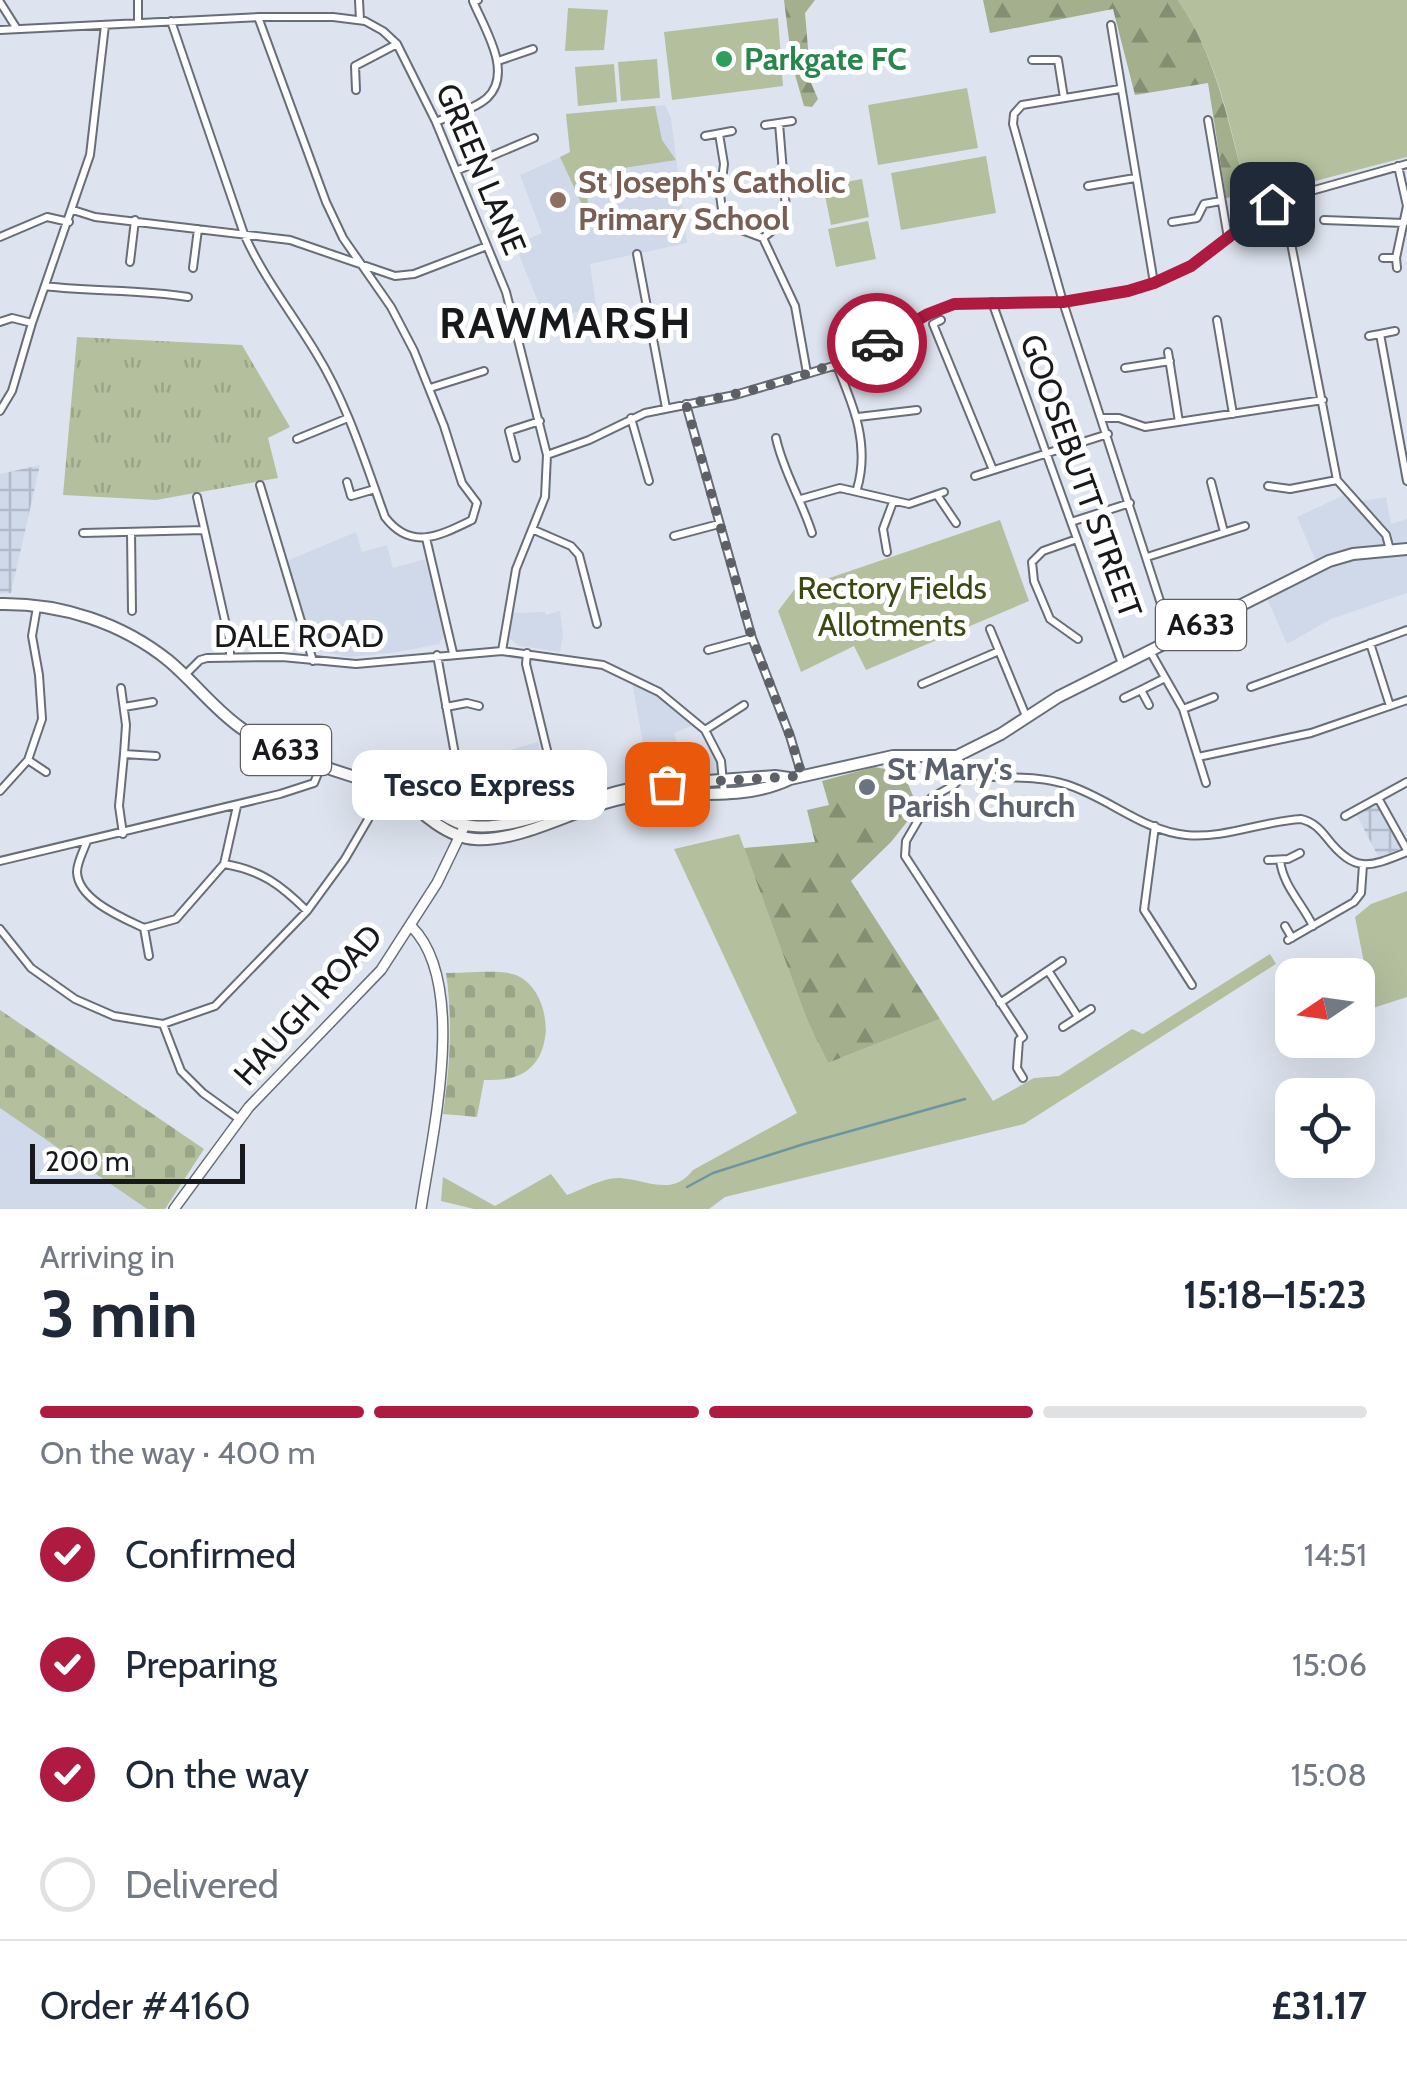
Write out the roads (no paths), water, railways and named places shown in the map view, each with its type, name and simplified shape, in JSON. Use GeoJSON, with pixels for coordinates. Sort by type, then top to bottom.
{"type":"FeatureCollection","features":[{"type":"Feature","properties":{"kind":"main road","name":"A633"},"geometry":{"type":"LineString","coordinates":[[958,756],[1026,716],[1329,561],[1407,549]]}},
{"type":"Feature","properties":{"kind":"main road","name":"DALE ROAD"},"geometry":{"type":"LineString","coordinates":[[0,604],[37,606],[106,623],[144,643],[184,676]]}},
{"type":"Feature","properties":{"kind":"main road","name":"A633"},"geometry":{"type":"LineString","coordinates":[[184,676],[241,728],[322,765],[406,794],[463,831]]}},
{"type":"Feature","properties":{"kind":"main road"},"geometry":{"type":"LineString","coordinates":[[463,831],[498,838],[630,797],[724,793],[776,786],[893,756],[958,756]]}},
{"type":"Feature","properties":{"kind":"main road"},"geometry":{"type":"LineString","coordinates":[[463,831],[509,824],[629,790],[774,776],[796,778]]}},
{"type":"Feature","properties":{"kind":"street"},"geometry":{"type":"LineString","coordinates":[[138,0],[138,23]]}},
{"type":"Feature","properties":{"kind":"street"},"geometry":{"type":"LineString","coordinates":[[359,0],[360,20]]}},
{"type":"Feature","properties":{"kind":"street"},"geometry":{"type":"LineString","coordinates":[[436,122],[487,98],[498,73],[498,60],[474,1],[478,0]]}},
{"type":"Feature","properties":{"kind":"street"},"geometry":{"type":"LineString","coordinates":[[0,2],[17,29]]}},
{"type":"Feature","properties":{"kind":"street"},"geometry":{"type":"LineString","coordinates":[[171,21],[244,234],[259,267],[318,356],[348,418],[385,517],[394,529],[412,540],[465,524],[475,516],[476,500],[459,476],[430,388],[391,307],[343,238],[326,202],[258,17]]}},
{"type":"Feature","properties":{"kind":"street"},"geometry":{"type":"LineString","coordinates":[[0,30],[258,17],[360,20],[383,30],[397,44],[355,66],[356,90]]}},
{"type":"Feature","properties":{"kind":"street"},"geometry":{"type":"LineString","coordinates":[[0,411],[12,391],[90,155],[106,25]]}},
{"type":"Feature","properties":{"kind":"street"},"geometry":{"type":"LineString","coordinates":[[1112,25],[1154,283]]}},
{"type":"Feature","properties":{"kind":"street","name":"GREEN LANE"},"geometry":{"type":"LineString","coordinates":[[397,44],[436,122],[513,310],[547,455],[544,496],[516,569],[502,650]]}},
{"type":"Feature","properties":{"kind":"street"},"geometry":{"type":"LineString","coordinates":[[498,60],[532,49]]}},
{"type":"Feature","properties":{"kind":"street"},"geometry":{"type":"LineString","coordinates":[[1032,60],[1058,60],[1064,98]]}},
{"type":"Feature","properties":{"kind":"street"},"geometry":{"type":"LineString","coordinates":[[1120,89],[1022,105],[1014,114],[1014,124],[1063,302],[1173,641]]}},
{"type":"Feature","properties":{"kind":"street"},"geometry":{"type":"LineString","coordinates":[[1208,120],[1228,240]]}},
{"type":"Feature","properties":{"kind":"street"},"geometry":{"type":"LineString","coordinates":[[765,126],[792,121]]}},
{"type":"Feature","properties":{"kind":"street"},"geometry":{"type":"LineString","coordinates":[[763,238],[783,222],[786,210],[779,123]]}},
{"type":"Feature","properties":{"kind":"street"},"geometry":{"type":"LineString","coordinates":[[705,136],[732,131]]}},
{"type":"Feature","properties":{"kind":"street"},"geometry":{"type":"LineString","coordinates":[[719,134],[724,164],[722,216],[728,225],[763,238],[796,306],[806,373]]}},
{"type":"Feature","properties":{"kind":"street"},"geometry":{"type":"LineString","coordinates":[[456,171],[534,138]]}},
{"type":"Feature","properties":{"kind":"street"},"geometry":{"type":"LineString","coordinates":[[547,455],[589,440],[631,418],[735,395],[837,365],[928,314],[954,304],[1063,302],[1154,283],[1191,266],[1279,200],[1402,165],[1407,206],[1397,268]]}},
{"type":"Feature","properties":{"kind":"street"},"geometry":{"type":"LineString","coordinates":[[1088,186],[1135,178]]}},
{"type":"Feature","properties":{"kind":"street"},"geometry":{"type":"LineString","coordinates":[[1172,222],[1197,218],[1204,204],[1221,202]]}},
{"type":"Feature","properties":{"kind":"street"},"geometry":{"type":"LineString","coordinates":[[72,210],[95,217],[290,240],[388,276],[409,276],[487,246]]}},
{"type":"Feature","properties":{"kind":"street"},"geometry":{"type":"LineString","coordinates":[[0,236],[48,216],[69,222]]}},
{"type":"Feature","properties":{"kind":"street"},"geometry":{"type":"LineString","coordinates":[[130,262],[135,220]]}},
{"type":"Feature","properties":{"kind":"street"},"geometry":{"type":"LineString","coordinates":[[1324,220],[1404,223]]}},
{"type":"Feature","properties":{"kind":"street"},"geometry":{"type":"LineString","coordinates":[[193,268],[198,228]]}},
{"type":"Feature","properties":{"kind":"street"},"geometry":{"type":"LineString","coordinates":[[1290,238],[1337,480],[1386,535],[1386,550]]}},
{"type":"Feature","properties":{"kind":"street"},"geometry":{"type":"LineString","coordinates":[[637,254],[666,408]]}},
{"type":"Feature","properties":{"kind":"street"},"geometry":{"type":"LineString","coordinates":[[1383,258],[1396,258]]}},
{"type":"Feature","properties":{"kind":"street"},"geometry":{"type":"LineString","coordinates":[[44,286],[188,297]]}},
{"type":"Feature","properties":{"kind":"street","name":"GOOSEBUTT STREET"},"geometry":{"type":"LineString","coordinates":[[992,302],[1122,666]]}},
{"type":"Feature","properties":{"kind":"street"},"geometry":{"type":"LineString","coordinates":[[0,322],[12,318],[32,323]]}},
{"type":"Feature","properties":{"kind":"street"},"geometry":{"type":"LineString","coordinates":[[942,320],[933,324],[992,470]]}},
{"type":"Feature","properties":{"kind":"street"},"geometry":{"type":"LineString","coordinates":[[1217,320],[1234,414]]}},
{"type":"Feature","properties":{"kind":"street"},"geometry":{"type":"LineString","coordinates":[[1369,336],[1395,331]]}},
{"type":"Feature","properties":{"kind":"street"},"geometry":{"type":"LineString","coordinates":[[1380,334],[1407,481]]}},
{"type":"Feature","properties":{"kind":"street"},"geometry":{"type":"LineString","coordinates":[[1126,368],[1169,356],[1180,422]]}},
{"type":"Feature","properties":{"kind":"street"},"geometry":{"type":"LineString","coordinates":[[837,365],[858,417],[864,456],[857,489]]}},
{"type":"Feature","properties":{"kind":"street"},"geometry":{"type":"LineString","coordinates":[[430,388],[484,371]]}},
{"type":"Feature","properties":{"kind":"street"},"geometry":{"type":"LineString","coordinates":[[1103,418],[1119,418],[1142,427],[1323,400]]}},
{"type":"Feature","properties":{"kind":"street"},"geometry":{"type":"LineString","coordinates":[[686,404],[752,638],[790,736],[796,778]]}},
{"type":"Feature","properties":{"kind":"street"},"geometry":{"type":"LineString","coordinates":[[858,417],[917,410]]}},
{"type":"Feature","properties":{"kind":"street"},"geometry":{"type":"LineString","coordinates":[[297,440],[348,418]]}},
{"type":"Feature","properties":{"kind":"street"},"geometry":{"type":"LineString","coordinates":[[631,418],[649,481]]}},
{"type":"Feature","properties":{"kind":"street"},"geometry":{"type":"LineString","coordinates":[[516,458],[509,430],[540,421]]}},
{"type":"Feature","properties":{"kind":"street"},"geometry":{"type":"LineString","coordinates":[[1398,426],[1407,425]]}},
{"type":"Feature","properties":{"kind":"street"},"geometry":{"type":"LineString","coordinates":[[974,476],[1108,434]]}},
{"type":"Feature","properties":{"kind":"street"},"geometry":{"type":"LineString","coordinates":[[776,438],[812,534]]}},
{"type":"Feature","properties":{"kind":"street"},"geometry":{"type":"LineString","coordinates":[[1268,486],[1290,490],[1337,480]]}},
{"type":"Feature","properties":{"kind":"street"},"geometry":{"type":"LineString","coordinates":[[347,482],[351,496],[374,490]]}},
{"type":"Feature","properties":{"kind":"street"},"geometry":{"type":"LineString","coordinates":[[1211,482],[1224,532]]}},
{"type":"Feature","properties":{"kind":"street"},"geometry":{"type":"LineString","coordinates":[[260,485],[313,661]]}},
{"type":"Feature","properties":{"kind":"street"},"geometry":{"type":"LineString","coordinates":[[802,499],[840,488],[909,504],[940,493],[956,522]]}},
{"type":"Feature","properties":{"kind":"street"},"geometry":{"type":"LineString","coordinates":[[197,497],[230,643],[230,658]]}},
{"type":"Feature","properties":{"kind":"street"},"geometry":{"type":"LineString","coordinates":[[887,552],[883,529],[893,502]]}},
{"type":"Feature","properties":{"kind":"street"},"geometry":{"type":"LineString","coordinates":[[1071,522],[1130,503]]}},
{"type":"Feature","properties":{"kind":"street"},"geometry":{"type":"LineString","coordinates":[[674,536],[719,524]]}},
{"type":"Feature","properties":{"kind":"street"},"geometry":{"type":"LineString","coordinates":[[1148,556],[1245,526]]}},
{"type":"Feature","properties":{"kind":"street"},"geometry":{"type":"LineString","coordinates":[[83,534],[204,530]]}},
{"type":"Feature","properties":{"kind":"street"},"geometry":{"type":"LineString","coordinates":[[534,530],[575,550],[597,624]]}},
{"type":"Feature","properties":{"kind":"street"},"geometry":{"type":"LineString","coordinates":[[131,532],[132,611]]}},
{"type":"Feature","properties":{"kind":"street"},"geometry":{"type":"LineString","coordinates":[[426,538],[453,653]]}},
{"type":"Feature","properties":{"kind":"street"},"geometry":{"type":"LineString","coordinates":[[1077,539],[1043,551],[1032,562],[1034,581],[1050,618],[1078,639]]}},
{"type":"Feature","properties":{"kind":"street"},"geometry":{"type":"LineString","coordinates":[[0,792],[28,760],[42,719],[40,675],[32,636],[37,606]]}},
{"type":"Feature","properties":{"kind":"street"},"geometry":{"type":"LineString","coordinates":[[990,630],[1026,716]]}},
{"type":"Feature","properties":{"kind":"street"},"geometry":{"type":"LineString","coordinates":[[1252,687],[1407,630]]}},
{"type":"Feature","properties":{"kind":"street"},"geometry":{"type":"LineString","coordinates":[[708,650],[752,638]]}},
{"type":"Feature","properties":{"kind":"street"},"geometry":{"type":"LineString","coordinates":[[1370,643],[1390,706]]}},
{"type":"Feature","properties":{"kind":"street","name":"DALE ROAD"},"geometry":{"type":"LineString","coordinates":[[184,676],[203,659],[282,657],[394,662],[502,650],[585,661],[623,672],[659,692],[704,730]]}},
{"type":"Feature","properties":{"kind":"street"},"geometry":{"type":"LineString","coordinates":[[922,684],[998,652]]}},
{"type":"Feature","properties":{"kind":"street"},"geometry":{"type":"LineString","coordinates":[[527,653],[526,664],[556,787]]}},
{"type":"Feature","properties":{"kind":"street"},"geometry":{"type":"LineString","coordinates":[[1150,653],[1183,709],[1206,783]]}},
{"type":"Feature","properties":{"kind":"street"},"geometry":{"type":"LineString","coordinates":[[436,655],[458,771]]}},
{"type":"Feature","properties":{"kind":"street"},"geometry":{"type":"LineString","coordinates":[[1124,698],[1164,678]]}},
{"type":"Feature","properties":{"kind":"street"},"geometry":{"type":"LineString","coordinates":[[122,688],[124,754],[119,806],[124,834]]}},
{"type":"Feature","properties":{"kind":"street"},"geometry":{"type":"LineString","coordinates":[[1141,690],[1149,705]]}},
{"type":"Feature","properties":{"kind":"street"},"geometry":{"type":"LineString","coordinates":[[1183,709],[1208,696]]}},
{"type":"Feature","properties":{"kind":"street"},"geometry":{"type":"LineString","coordinates":[[1198,757],[1311,733],[1407,700]]}},
{"type":"Feature","properties":{"kind":"street"},"geometry":{"type":"LineString","coordinates":[[124,707],[153,702]]}},
{"type":"Feature","properties":{"kind":"street"},"geometry":{"type":"LineString","coordinates":[[446,707],[467,703],[479,706]]}},
{"type":"Feature","properties":{"kind":"street"},"geometry":{"type":"LineString","coordinates":[[724,793],[721,760],[704,730],[744,705]]}},
{"type":"Feature","properties":{"kind":"street"},"geometry":{"type":"LineString","coordinates":[[124,754],[156,756]]}},
{"type":"Feature","properties":{"kind":"street"},"geometry":{"type":"LineString","coordinates":[[958,756],[966,774]]}},
{"type":"Feature","properties":{"kind":"street"},"geometry":{"type":"LineString","coordinates":[[28,760],[46,772]]}},
{"type":"Feature","properties":{"kind":"street"},"geometry":{"type":"LineString","coordinates":[[0,862],[314,784],[322,765]]}},
{"type":"Feature","properties":{"kind":"street"},"geometry":{"type":"LineString","coordinates":[[1023,1078],[1016,1057],[1023,1037],[905,856],[906,841],[931,798],[966,774],[1062,783],[1103,798],[1156,826],[1190,835],[1306,820],[1343,857],[1363,865],[1407,851],[1378,798]]}},
{"type":"Feature","properties":{"kind":"street"},"geometry":{"type":"LineString","coordinates":[[1344,816],[1407,782]]}},
{"type":"Feature","properties":{"kind":"street"},"geometry":{"type":"LineString","coordinates":[[87,840],[77,870],[81,888],[115,914],[144,928],[176,919],[224,864],[237,806]]}},
{"type":"Feature","properties":{"kind":"street"},"geometry":{"type":"LineString","coordinates":[[0,929],[31,968],[76,998],[114,1016],[162,1024],[214,1006],[307,910],[345,860],[373,811]]}},
{"type":"Feature","properties":{"kind":"street"},"geometry":{"type":"LineString","coordinates":[[1156,826],[1144,910],[1192,985]]}},
{"type":"Feature","properties":{"kind":"street","name":"HAUGH ROAD"},"geometry":{"type":"LineString","coordinates":[[174,1209],[239,1119],[380,970],[452,858],[463,831]]}},
{"type":"Feature","properties":{"kind":"street"},"geometry":{"type":"LineString","coordinates":[[1268,860],[1300,853]]}},
{"type":"Feature","properties":{"kind":"street"},"geometry":{"type":"LineString","coordinates":[[1280,860],[1283,879],[1313,926]]}},
{"type":"Feature","properties":{"kind":"street"},"geometry":{"type":"LineString","coordinates":[[224,864],[252,868],[278,883],[307,910]]}},
{"type":"Feature","properties":{"kind":"street"},"geometry":{"type":"LineString","coordinates":[[1285,926],[1290,939],[1348,908],[1359,897],[1363,865]]}},
{"type":"Feature","properties":{"kind":"street"},"geometry":{"type":"LineString","coordinates":[[411,926],[432,953],[438,973],[442,1023],[440,1074],[422,1209]]}},
{"type":"Feature","properties":{"kind":"street"},"geometry":{"type":"LineString","coordinates":[[144,928],[149,956]]}},
{"type":"Feature","properties":{"kind":"street"},"geometry":{"type":"LineString","coordinates":[[1000,1003],[1062,962]]}},
{"type":"Feature","properties":{"kind":"street"},"geometry":{"type":"LineString","coordinates":[[1049,971],[1078,1017]]}},
{"type":"Feature","properties":{"kind":"street"},"geometry":{"type":"LineString","coordinates":[[1063,1027],[1091,1009]]}},
{"type":"Feature","properties":{"kind":"street"},"geometry":{"type":"LineString","coordinates":[[162,1024],[181,1071],[239,1119]]}},
{"type":"Feature","properties":{"kind":"waterway"},"geometry":{"type":"LineString","coordinates":[[687,1187],[713,1173],[804,1144],[965,1099]]}},
{"type":"Feature","properties":{"kind":"place","name":"Parkgate FC"},"geometry":{"type":"Point","coordinates":[724,59]}},
{"type":"Feature","properties":{"kind":"place","name":"St Joseph's Catholic Primary School"},"geometry":{"type":"Point","coordinates":[558,200]}},
{"type":"Feature","properties":{"kind":"place","name":"Tesco Express"},"geometry":{"type":"Point","coordinates":[667,784]}},
{"type":"Feature","properties":{"kind":"place","name":"St Mary's Parish Church"},"geometry":{"type":"Point","coordinates":[867,787]}},
{"type":"Feature","properties":{"kind":"district","name":"RAWMARSH"},"geometry":{"type":"Point","coordinates":[566,323]}},
{"type":"Feature","properties":{"kind":"park label","name":"Rectory Fields Allotments"},"geometry":{"type":"Point","coordinates":[892,606]}}]}
